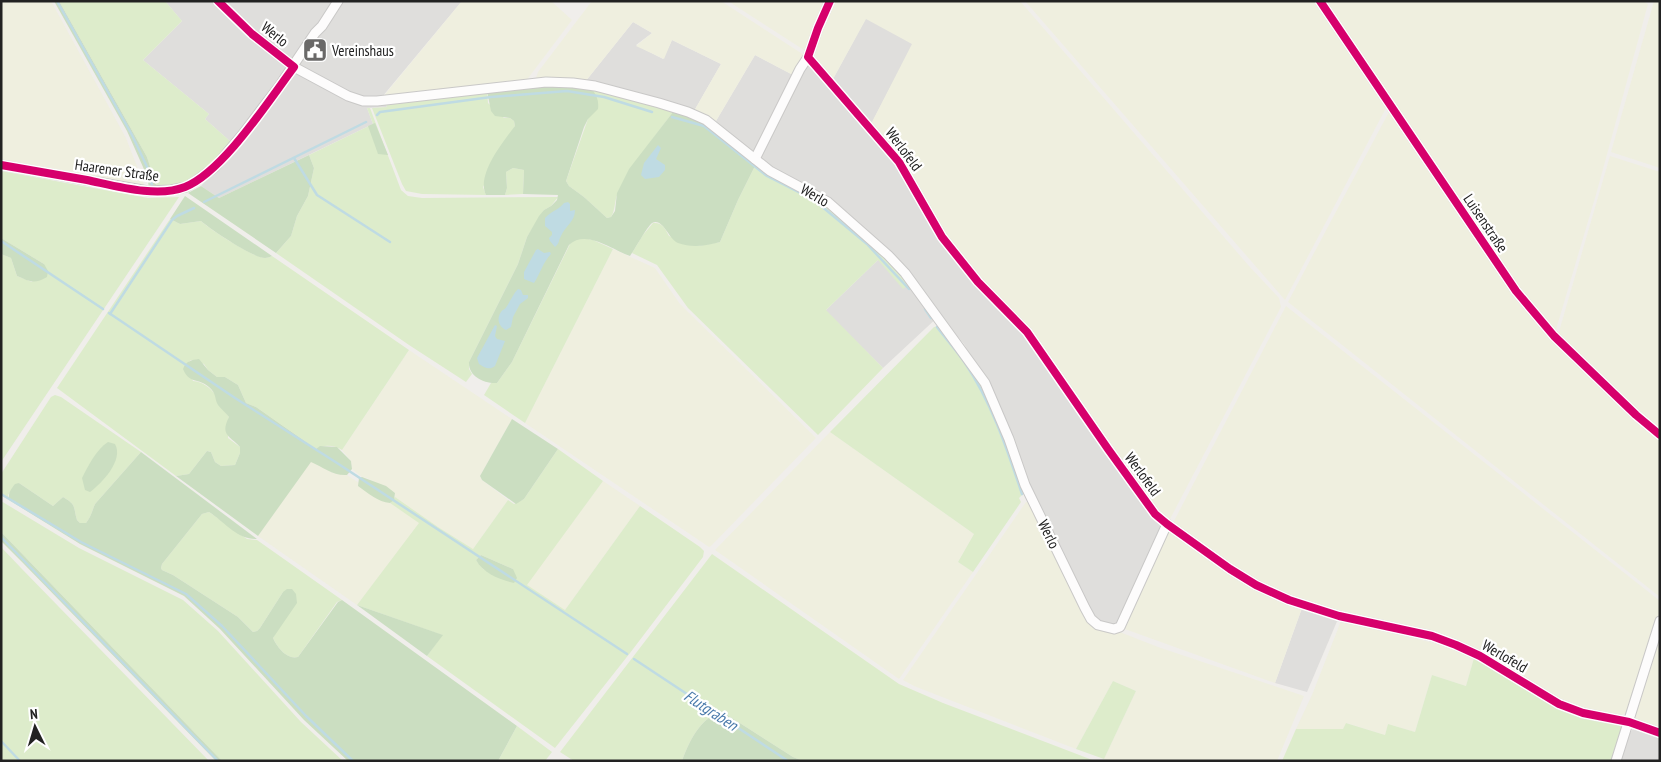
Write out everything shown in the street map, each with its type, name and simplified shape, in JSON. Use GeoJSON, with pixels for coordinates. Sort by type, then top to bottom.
{"type":"FeatureCollection","features":[{"type":"Feature","properties":{"kind":"street","name":"Werlo"},"geometry":{"type":"LineString","coordinates":[[218,1],[252,34],[294,67],[348,96],[369,101],[559,82],[583,84],[659,103],[698,116],[712,124],[770,171],[828,202],[888,255],[904,273],[985,383],[1010,439],[1024,485],[1085,608],[1094,622],[1114,629],[1120,627],[1167,524]]}},
{"type":"Feature","properties":{"kind":"street","name":"Haarener Straße"},"geometry":{"type":"LineString","coordinates":[[1,165],[148,191],[186,187],[215,167],[242,135],[294,67],[338,1]]}},
{"type":"Feature","properties":{"kind":"street"},"geometry":{"type":"LineString","coordinates":[[756,159],[800,69],[808,57],[830,1]]}},
{"type":"Feature","properties":{"kind":"street","name":"Luisenstraße"},"geometry":{"type":"LineString","coordinates":[[1320,1],[1516,291],[1548,330],[1660,435]]}},
{"type":"Feature","properties":{"kind":"street","name":"Werlofeld"},"geometry":{"type":"LineString","coordinates":[[808,57],[899,162],[942,236],[978,282],[1028,332],[1113,456],[1156,514],[1167,524],[1230,569],[1256,585],[1289,600],[1339,616],[1432,636],[1480,656],[1559,704],[1583,713],[1629,722],[1660,733]]}},
{"type":"Feature","properties":{"kind":"street"},"geometry":{"type":"LineString","coordinates":[[1616,761],[1660,621]]}},
{"type":"Feature","properties":{"kind":"shaded area"},"geometry":{"type":"Polygon","coordinates":[[[165,1],[462,1],[382,97],[387,107],[367,108],[373,124],[219,198],[201,186],[232,152],[293,74],[286,70],[231,142],[205,119],[209,114],[143,60],[182,21],[165,1]]]}},
{"type":"Feature","properties":{"kind":"shaded area"},"geometry":{"type":"Polygon","coordinates":[[[866,18],[913,44],[868,130],[894,159],[933,226],[1020,327],[1162,526],[1119,621],[1112,626],[1100,623],[1091,614],[1029,488],[987,383],[964,344],[940,315],[883,368],[825,311],[878,260],[860,225],[767,167],[716,121],[755,55],[793,75],[804,55],[833,86],[833,79],[866,18]]]}},
{"type":"Feature","properties":{"kind":"shaded area"},"geometry":{"type":"Polygon","coordinates":[[[633,22],[652,33],[636,45],[663,59],[672,40],[721,64],[694,111],[585,82],[633,22]]]}},
{"type":"Feature","properties":{"kind":"shaded area"},"geometry":{"type":"Polygon","coordinates":[[[1302,608],[1338,619],[1307,692],[1275,683],[1302,608]]]}},
{"type":"Feature","properties":{"kind":"shaded area"},"geometry":{"type":"Polygon","coordinates":[[[1637,728],[1660,735],[1660,761],[1620,761],[1630,733],[1633,729],[1637,728]]]}},
{"type":"Feature","properties":{"kind":"green space"},"geometry":{"type":"Polygon","coordinates":[[[1,1],[51,1],[126,138],[145,187],[1,161],[1,1]]]}},
{"type":"Feature","properties":{"kind":"green space"},"geometry":{"type":"Polygon","coordinates":[[[54,1],[59,1],[147,157],[157,188],[149,188],[147,176],[127,131],[54,1]]]}},
{"type":"Feature","properties":{"kind":"green space"},"geometry":{"type":"Polygon","coordinates":[[[59,1],[165,1],[182,21],[143,60],[209,114],[205,119],[231,142],[209,167],[188,181],[157,188],[147,157],[59,1]]]}},
{"type":"Feature","properties":{"kind":"green space"},"geometry":{"type":"Polygon","coordinates":[[[462,1],[551,1],[572,20],[526,81],[382,98],[462,1]]]}},
{"type":"Feature","properties":{"kind":"green space"},"geometry":{"type":"Polygon","coordinates":[[[592,1],[721,1],[804,55],[793,75],[755,55],[716,121],[694,111],[721,64],[672,40],[664,59],[636,46],[652,33],[633,22],[585,82],[535,81],[538,72],[592,1]]]}},
{"type":"Feature","properties":{"kind":"green space"},"geometry":{"type":"Polygon","coordinates":[[[728,1],[827,1],[807,49],[804,50],[728,1]]]}},
{"type":"Feature","properties":{"kind":"green space"},"geometry":{"type":"Polygon","coordinates":[[[833,1],[1020,1],[1249,266],[1279,298],[1281,307],[1169,521],[1163,517],[1132,478],[947,236],[933,217],[901,160],[871,124],[912,44],[866,19],[833,79],[817,60],[814,49],[833,1]]]}},
{"type":"Feature","properties":{"kind":"green space"},"geometry":{"type":"Polygon","coordinates":[[[1025,1],[1315,1],[1387,106],[1285,300],[1025,1]]]}},
{"type":"Feature","properties":{"kind":"green space"},"geometry":{"type":"Polygon","coordinates":[[[1323,1],[1643,1],[1648,4],[1597,191],[1555,333],[1523,296],[1323,1]]]}},
{"type":"Feature","properties":{"kind":"green space"},"geometry":{"type":"Polygon","coordinates":[[[1654,1],[1660,1],[1660,168],[1611,152],[1654,1]]]}},
{"type":"Feature","properties":{"kind":"green space"},"geometry":{"type":"Polygon","coordinates":[[[552,85],[592,89],[596,96],[598,109],[588,119],[584,127],[566,181],[569,186],[607,218],[611,217],[615,211],[617,193],[629,169],[673,112],[704,122],[756,164],[720,242],[699,246],[688,246],[678,243],[663,226],[656,222],[650,225],[630,256],[591,240],[583,239],[569,245],[512,362],[497,383],[487,382],[474,375],[469,367],[469,362],[518,264],[527,237],[539,216],[557,200],[558,195],[523,194],[524,170],[513,168],[506,172],[507,188],[505,195],[486,195],[484,187],[485,178],[492,159],[515,126],[514,121],[510,118],[495,116],[491,111],[487,91],[552,85]]]}},
{"type":"Feature","properties":{"kind":"green space"},"geometry":{"type":"Polygon","coordinates":[[[592,89],[673,112],[631,170],[617,194],[613,214],[607,218],[569,186],[566,181],[588,119],[592,89]]]}},
{"type":"Feature","properties":{"kind":"green space"},"geometry":{"type":"Polygon","coordinates":[[[487,91],[488,103],[504,118],[510,118],[514,121],[515,126],[483,187],[486,195],[422,194],[406,191],[372,108],[387,107],[385,103],[487,91]]]}},
{"type":"Feature","properties":{"kind":"green space"},"geometry":{"type":"Polygon","coordinates":[[[367,108],[370,108],[401,190],[408,196],[422,198],[558,197],[551,206],[544,210],[527,237],[518,264],[469,362],[469,369],[472,374],[466,382],[276,253],[291,236],[297,216],[308,196],[314,168],[309,155],[373,124],[367,108]]]}},
{"type":"Feature","properties":{"kind":"green space"},"geometry":{"type":"Polygon","coordinates":[[[1390,110],[1511,290],[1660,438],[1660,597],[1288,302],[1390,110]]]}},
{"type":"Feature","properties":{"kind":"green space"},"geometry":{"type":"Polygon","coordinates":[[[375,123],[388,155],[378,154],[368,126],[375,123]]]}},
{"type":"Feature","properties":{"kind":"green space"},"geometry":{"type":"Polygon","coordinates":[[[309,155],[314,168],[308,196],[297,216],[291,236],[276,253],[188,193],[201,186],[219,198],[309,155]]]}},
{"type":"Feature","properties":{"kind":"green space"},"geometry":{"type":"Polygon","coordinates":[[[1610,156],[1660,172],[1660,431],[1558,335],[1610,156]]]}},
{"type":"Feature","properties":{"kind":"green space"},"geometry":{"type":"Polygon","coordinates":[[[756,164],[815,197],[836,215],[838,213],[884,255],[910,284],[903,289],[878,260],[826,310],[883,368],[818,435],[688,308],[657,265],[632,253],[653,223],[665,228],[669,236],[699,246],[720,242],[756,164]]]}},
{"type":"Feature","properties":{"kind":"green space"},"geometry":{"type":"Polygon","coordinates":[[[513,168],[524,170],[523,194],[505,195],[507,188],[506,172],[513,168]]]}},
{"type":"Feature","properties":{"kind":"green space"},"geometry":{"type":"Polygon","coordinates":[[[1,171],[148,198],[179,197],[1,462],[1,254],[11,258],[17,276],[32,282],[44,264],[1,238],[1,171]]]}},
{"type":"Feature","properties":{"kind":"green space"},"geometry":{"type":"Polygon","coordinates":[[[185,196],[272,256],[259,257],[222,236],[201,221],[180,224],[170,219],[185,196]]]}},
{"type":"Feature","properties":{"kind":"green space"},"geometry":{"type":"Polygon","coordinates":[[[170,219],[180,224],[201,221],[222,236],[259,257],[272,256],[409,350],[342,450],[329,446],[322,446],[316,449],[256,407],[246,403],[238,385],[225,377],[217,377],[204,364],[191,360],[185,365],[193,381],[206,385],[216,395],[217,400],[229,417],[228,438],[240,447],[240,453],[235,465],[221,466],[215,462],[211,452],[207,451],[189,474],[176,476],[57,388],[170,219]]]}},
{"type":"Feature","properties":{"kind":"green space"},"geometry":{"type":"Polygon","coordinates":[[[1,238],[44,264],[48,271],[47,277],[35,282],[17,276],[11,258],[1,254],[1,238]]]}},
{"type":"Feature","properties":{"kind":"green space"},"geometry":{"type":"Polygon","coordinates":[[[575,239],[593,240],[613,249],[525,423],[484,395],[491,383],[497,383],[512,362],[570,244],[575,239]]]}},
{"type":"Feature","properties":{"kind":"green space"},"geometry":{"type":"Polygon","coordinates":[[[613,249],[655,268],[680,304],[816,438],[709,547],[525,423],[613,249]]]}},
{"type":"Feature","properties":{"kind":"green space"},"geometry":{"type":"Polygon","coordinates":[[[1286,306],[1660,601],[1660,611],[1629,710],[1626,713],[1617,717],[1571,706],[1435,635],[1303,601],[1260,585],[1174,525],[1173,523],[1286,306]]]}},
{"type":"Feature","properties":{"kind":"green space"},"geometry":{"type":"Polygon","coordinates":[[[940,326],[965,358],[988,398],[1024,493],[1019,498],[1021,502],[973,572],[958,562],[974,534],[830,432],[934,327],[940,326]]]}},
{"type":"Feature","properties":{"kind":"green space"},"geometry":{"type":"Polygon","coordinates":[[[409,350],[512,419],[480,476],[482,480],[508,500],[473,549],[395,497],[395,493],[362,477],[352,469],[351,461],[342,450],[409,350]]]}},
{"type":"Feature","properties":{"kind":"green space"},"geometry":{"type":"Polygon","coordinates":[[[199,359],[217,377],[225,377],[238,385],[246,403],[256,407],[316,449],[320,446],[337,447],[351,461],[352,469],[347,475],[342,475],[333,473],[311,462],[258,536],[176,476],[189,474],[207,451],[211,452],[215,462],[221,466],[235,465],[240,453],[240,447],[229,437],[225,428],[229,417],[218,405],[213,392],[205,384],[191,379],[185,374],[183,369],[186,364],[189,361],[199,359]]]}},
{"type":"Feature","properties":{"kind":"green space"},"geometry":{"type":"Polygon","coordinates":[[[55,395],[61,397],[141,452],[95,504],[86,523],[80,523],[77,520],[73,504],[63,497],[53,506],[19,483],[8,495],[9,500],[1,495],[1,474],[51,397],[55,395]]]}},
{"type":"Feature","properties":{"kind":"green space"},"geometry":{"type":"Polygon","coordinates":[[[512,419],[558,449],[524,499],[516,504],[482,480],[480,476],[512,419]]]}},
{"type":"Feature","properties":{"kind":"green space"},"geometry":{"type":"Polygon","coordinates":[[[830,432],[974,534],[958,562],[973,572],[899,679],[715,550],[830,432]]]}},
{"type":"Feature","properties":{"kind":"green space"},"geometry":{"type":"Polygon","coordinates":[[[108,442],[115,444],[117,450],[114,464],[106,477],[95,488],[90,492],[85,490],[82,478],[96,454],[108,442]]]}},
{"type":"Feature","properties":{"kind":"green space"},"geometry":{"type":"Polygon","coordinates":[[[558,449],[603,481],[527,585],[565,610],[640,506],[704,551],[703,557],[555,748],[427,656],[442,635],[357,605],[419,523],[390,503],[395,497],[473,549],[508,500],[514,504],[524,499],[558,449]],[[481,555],[476,560],[483,569],[508,581],[513,569],[481,555]]]}},
{"type":"Feature","properties":{"kind":"green space"},"geometry":{"type":"Polygon","coordinates":[[[141,452],[257,539],[244,537],[233,531],[209,512],[202,514],[162,564],[162,570],[173,575],[238,617],[253,632],[260,628],[283,592],[287,589],[292,589],[296,594],[297,603],[273,638],[283,652],[290,657],[298,657],[338,602],[342,600],[517,726],[498,761],[348,761],[304,720],[220,629],[184,596],[80,544],[9,500],[11,489],[15,484],[19,483],[53,506],[63,497],[73,504],[77,520],[80,523],[86,523],[95,504],[141,452]]]}},
{"type":"Feature","properties":{"kind":"green space"},"geometry":{"type":"Polygon","coordinates":[[[311,461],[333,473],[347,475],[420,523],[357,605],[258,536],[311,461]]]}},
{"type":"Feature","properties":{"kind":"green space"},"geometry":{"type":"Polygon","coordinates":[[[362,477],[386,486],[395,493],[394,500],[390,503],[377,499],[358,486],[359,478],[362,477]]]}},
{"type":"Feature","properties":{"kind":"green space"},"geometry":{"type":"Polygon","coordinates":[[[603,481],[640,506],[565,610],[526,585],[603,481]]]}},
{"type":"Feature","properties":{"kind":"green space"},"geometry":{"type":"Polygon","coordinates":[[[1,501],[79,548],[183,600],[218,631],[301,722],[343,761],[222,761],[1,532],[1,501]]]}},
{"type":"Feature","properties":{"kind":"green space"},"geometry":{"type":"Polygon","coordinates":[[[1026,502],[1029,502],[1089,620],[1158,647],[1304,696],[1277,761],[1108,761],[1104,759],[1136,691],[1113,681],[1076,749],[903,680],[1026,502]]]}},
{"type":"Feature","properties":{"kind":"green space"},"geometry":{"type":"Polygon","coordinates":[[[209,512],[247,539],[257,540],[342,600],[337,602],[298,657],[286,655],[273,638],[283,592],[260,628],[253,632],[238,617],[173,575],[162,570],[162,564],[202,514],[209,512]]]}},
{"type":"Feature","properties":{"kind":"green space"},"geometry":{"type":"Polygon","coordinates":[[[1,532],[222,761],[216,761],[1,541],[1,532]]]}},
{"type":"Feature","properties":{"kind":"green space"},"geometry":{"type":"Polygon","coordinates":[[[1174,532],[1302,608],[1275,683],[1122,628],[1168,533],[1174,532]]]}},
{"type":"Feature","properties":{"kind":"green space"},"geometry":{"type":"Polygon","coordinates":[[[1,547],[21,568],[209,761],[1,761],[1,547]]]}},
{"type":"Feature","properties":{"kind":"green space"},"geometry":{"type":"Polygon","coordinates":[[[712,554],[899,684],[943,703],[1095,761],[803,761],[793,757],[721,711],[701,725],[688,746],[682,761],[574,761],[560,752],[712,554]]]}},
{"type":"Feature","properties":{"kind":"green space"},"geometry":{"type":"Polygon","coordinates":[[[481,555],[513,569],[517,578],[514,583],[498,578],[483,569],[476,560],[481,555]]]}},
{"type":"Feature","properties":{"kind":"green space"},"geometry":{"type":"Polygon","coordinates":[[[357,605],[443,635],[427,656],[357,605]]]}},
{"type":"Feature","properties":{"kind":"green space"},"geometry":{"type":"Polygon","coordinates":[[[1341,621],[1455,648],[1474,658],[1466,686],[1432,675],[1415,732],[1388,724],[1385,735],[1347,723],[1343,729],[1296,729],[1312,695],[1341,621]]]}},
{"type":"Feature","properties":{"kind":"green space"},"geometry":{"type":"Polygon","coordinates":[[[1660,635],[1660,730],[1637,721],[1635,716],[1660,635]]]}},
{"type":"Feature","properties":{"kind":"green space"},"geometry":{"type":"Polygon","coordinates":[[[1474,658],[1542,697],[1617,722],[1623,727],[1613,761],[1282,761],[1296,729],[1343,729],[1346,723],[1385,735],[1388,724],[1415,732],[1432,675],[1466,686],[1474,658]]]}},
{"type":"Feature","properties":{"kind":"green space"},"geometry":{"type":"Polygon","coordinates":[[[1113,681],[1136,691],[1104,759],[1076,749],[1113,681]]]}},
{"type":"Feature","properties":{"kind":"green space"},"geometry":{"type":"Polygon","coordinates":[[[721,711],[793,757],[803,761],[682,761],[688,746],[701,725],[721,711]]]}},
{"type":"Feature","properties":{"kind":"green space"},"geometry":{"type":"Polygon","coordinates":[[[517,726],[552,752],[545,761],[498,761],[517,726]]]}},
{"type":"Feature","properties":{"kind":"water"},"geometry":{"type":"Polygon","coordinates":[[[658,145],[661,148],[656,159],[665,165],[665,170],[659,177],[645,179],[641,175],[644,163],[658,145]]]}},
{"type":"Feature","properties":{"kind":"water"},"geometry":{"type":"Polygon","coordinates":[[[568,202],[570,204],[570,211],[575,210],[575,214],[555,247],[550,241],[549,238],[552,232],[545,226],[545,218],[568,202]]]}},
{"type":"Feature","properties":{"kind":"water"},"geometry":{"type":"Polygon","coordinates":[[[538,249],[544,253],[550,252],[551,254],[534,283],[524,279],[524,272],[538,249]]]}},
{"type":"Feature","properties":{"kind":"water"},"geometry":{"type":"Polygon","coordinates":[[[518,289],[521,290],[523,295],[528,295],[528,298],[520,304],[513,317],[511,327],[506,330],[500,325],[499,317],[518,289]]]}},
{"type":"Feature","properties":{"kind":"water"},"geometry":{"type":"Polygon","coordinates":[[[495,325],[497,326],[495,336],[497,339],[505,341],[495,366],[489,368],[479,364],[477,358],[495,325]]]}},
{"type":"Feature","properties":{"kind":"waterway"},"geometry":{"type":"LineString","coordinates":[[57,1],[132,135],[148,169],[153,189]]}},
{"type":"Feature","properties":{"kind":"waterway"},"geometry":{"type":"LineString","coordinates":[[377,115],[380,112],[491,97],[567,91],[604,97],[652,112]]}},
{"type":"Feature","properties":{"kind":"waterway"},"geometry":{"type":"LineString","coordinates":[[672,117],[704,126],[767,176],[814,200],[867,244],[909,289]]}},
{"type":"Feature","properties":{"kind":"waterway"},"geometry":{"type":"LineString","coordinates":[[204,202],[366,122]]}},
{"type":"Feature","properties":{"kind":"waterway"},"geometry":{"type":"LineString","coordinates":[[294,158],[317,195],[390,242]]}},
{"type":"Feature","properties":{"kind":"waterway"},"geometry":{"type":"LineString","coordinates":[[110,314],[172,220],[194,208]]}},
{"type":"Feature","properties":{"kind":"waterway"},"geometry":{"type":"LineString","coordinates":[[1,241],[103,309]]}},
{"type":"Feature","properties":{"kind":"waterway"},"geometry":{"type":"LineString","coordinates":[[925,309],[931,318]]}},
{"type":"Feature","properties":{"kind":"waterway"},"geometry":{"type":"LineString","coordinates":[[109,313],[235,398],[627,654]]}},
{"type":"Feature","properties":{"kind":"waterway"},"geometry":{"type":"LineString","coordinates":[[937,327],[959,354],[975,378],[991,410],[1022,494]]}},
{"type":"Feature","properties":{"kind":"waterway"},"geometry":{"type":"LineString","coordinates":[[1,494],[81,542],[186,594],[222,626],[306,716],[353,761]]}},
{"type":"Feature","properties":{"kind":"waterway"},"geometry":{"type":"LineString","coordinates":[[1,537],[218,761]]}},
{"type":"Feature","properties":{"kind":"waterway","name":"Flutgraben"},"geometry":{"type":"LineString","coordinates":[[634,659],[788,761]]}},
{"type":"Feature","properties":{"kind":"waterway"},"geometry":{"type":"LineString","coordinates":[[1,741],[20,761]]}},
{"type":"Feature","properties":{"kind":"cycle path"},"geometry":{"type":"LineString","coordinates":[[1,165],[123,188],[149,191],[174,190],[185,187],[200,179],[230,151],[259,116],[294,67],[252,34],[218,1]]}},
{"type":"Feature","properties":{"kind":"cycle path"},"geometry":{"type":"LineString","coordinates":[[830,1],[808,57],[899,162],[942,237],[978,282],[1027,332],[1155,514],[1230,569],[1256,585],[1289,600],[1339,616],[1432,636],[1480,656],[1559,704],[1583,713],[1629,722],[1660,733]]}},
{"type":"Feature","properties":{"kind":"cycle path"},"geometry":{"type":"LineString","coordinates":[[1320,1],[1516,291],[1554,336],[1636,415],[1660,435]]}},
{"type":"Feature","properties":{"kind":"place","name":"Vereinshaus"},"geometry":{"type":"Point","coordinates":[315,50]}}]}
